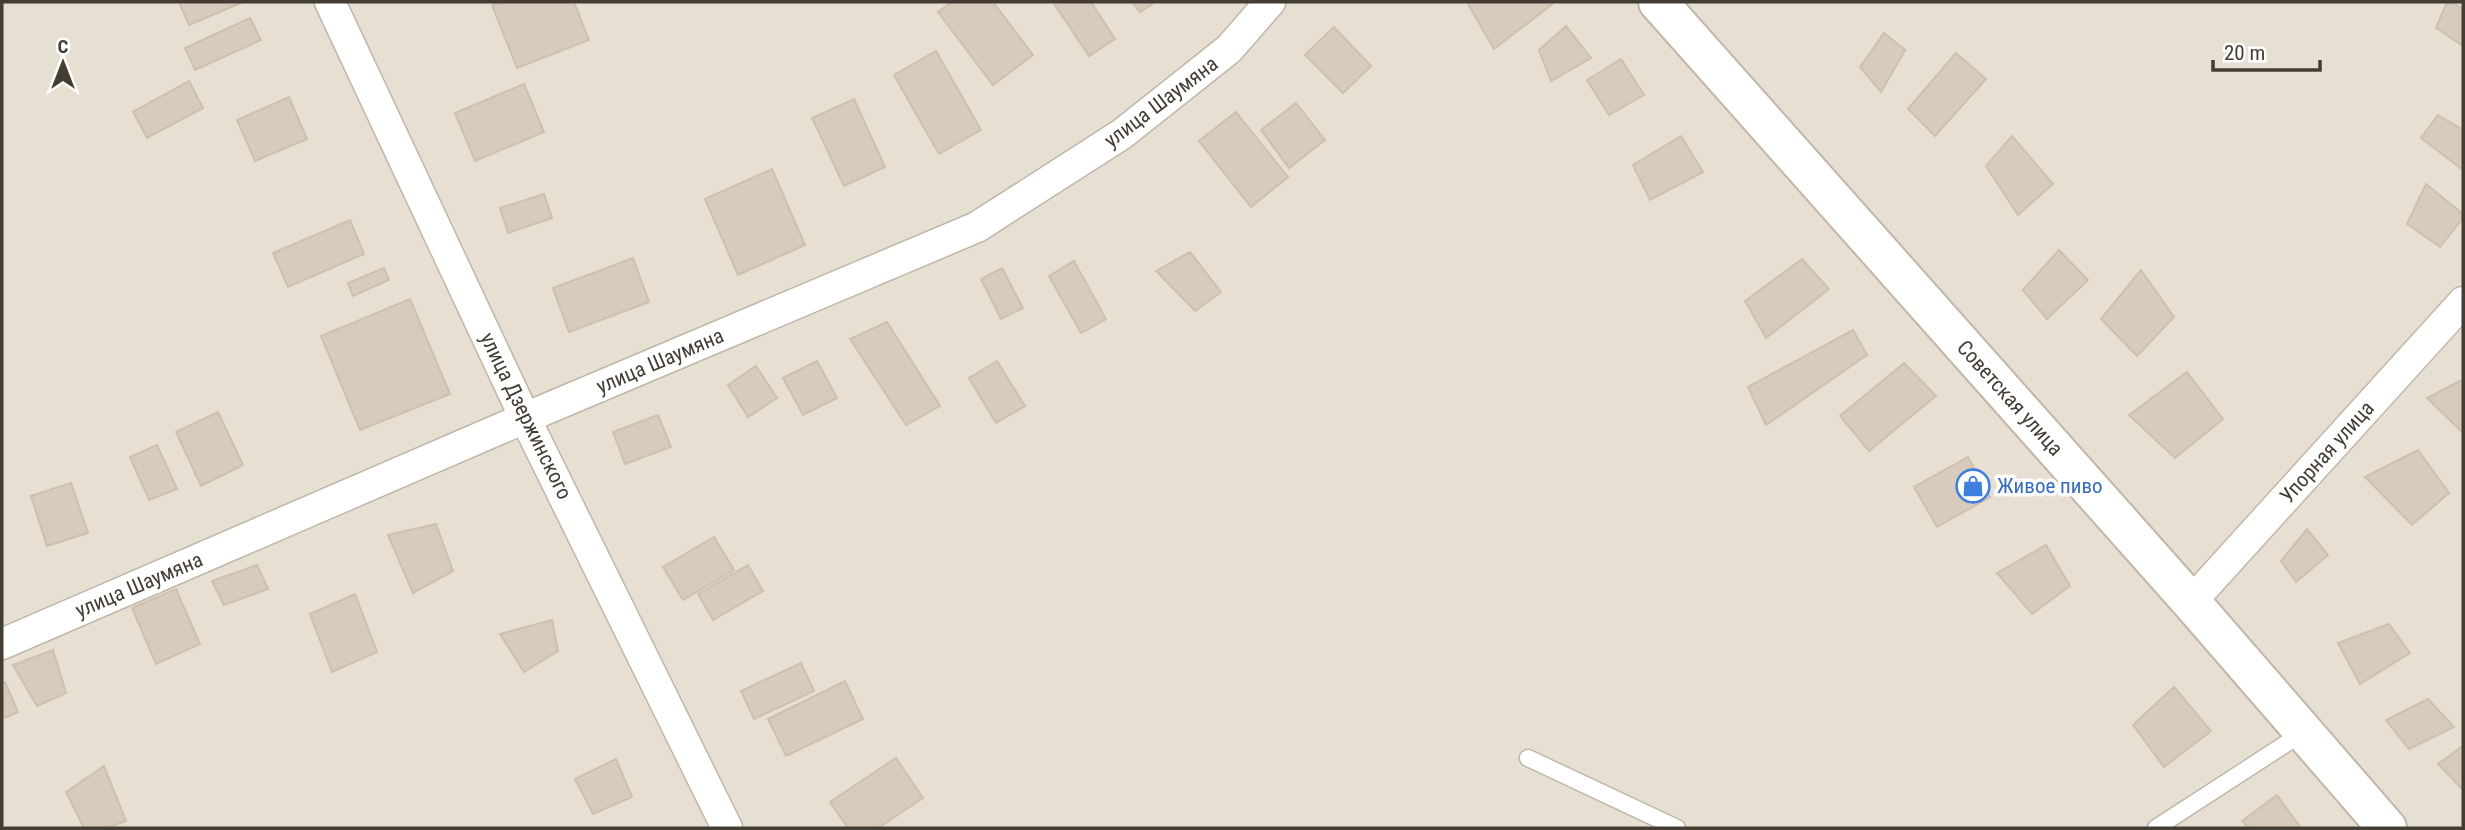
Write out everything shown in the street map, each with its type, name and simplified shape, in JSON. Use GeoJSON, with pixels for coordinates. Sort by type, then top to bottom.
{"type":"FeatureCollection","features":[{"type":"Feature","properties":{"kind":"street","name":"улица Дзержинского"},"geometry":{"type":"LineString","coordinates":[[330,2],[526,418],[727,828]]}},
{"type":"Feature","properties":{"kind":"street","name":"улица Шаумяна"},"geometry":{"type":"LineString","coordinates":[[2,644],[977,227],[1122,134],[1229,49],[1270,2]]}},
{"type":"Feature","properties":{"kind":"street","name":"Советская улица"},"geometry":{"type":"LineString","coordinates":[[1658,2],[2192,602],[2388,828]]}},
{"type":"Feature","properties":{"kind":"street","name":"Упорная улица"},"geometry":{"type":"LineString","coordinates":[[2192,602],[2463,302]]}},
{"type":"Feature","properties":{"kind":"lane"},"geometry":{"type":"LineString","coordinates":[[2156,828],[2304,732]]}},
{"type":"Feature","properties":{"kind":"lane"},"geometry":{"type":"LineString","coordinates":[[1528,758],[1676,828]]}},
{"type":"Feature","properties":{"kind":"shaded area"},"geometry":{"type":"Polygon","coordinates":[[[2,2],[2463,2],[2463,828],[2,828],[2,2]]]}},
{"type":"Feature","properties":{"kind":"building"},"geometry":{"type":"Polygon","coordinates":[[[179,2],[243,2],[189,25],[179,2]]]}},
{"type":"Feature","properties":{"kind":"building"},"geometry":{"type":"Polygon","coordinates":[[[502,2],[574,2],[589,40],[517,68],[492,5],[502,2]]]}},
{"type":"Feature","properties":{"kind":"building"},"geometry":{"type":"Polygon","coordinates":[[[952,2],[993,2],[1033,55],[993,85],[938,12],[952,2]]]}},
{"type":"Feature","properties":{"kind":"building"},"geometry":{"type":"Polygon","coordinates":[[[1053,2],[1091,2],[1115,39],[1089,56],[1053,2]]]}},
{"type":"Feature","properties":{"kind":"building"},"geometry":{"type":"Polygon","coordinates":[[[1132,2],[1156,2],[1140,12],[1132,2]]]}},
{"type":"Feature","properties":{"kind":"building"},"geometry":{"type":"Polygon","coordinates":[[[1467,2],[1555,2],[1494,49],[1467,2]]]}},
{"type":"Feature","properties":{"kind":"building"},"geometry":{"type":"Polygon","coordinates":[[[2447,2],[2463,9],[2463,46],[2436,28],[2447,2]]]}},
{"type":"Feature","properties":{"kind":"building"},"geometry":{"type":"Polygon","coordinates":[[[250,18],[261,40],[195,70],[185,48],[250,18]]]}},
{"type":"Feature","properties":{"kind":"building"},"geometry":{"type":"Polygon","coordinates":[[[1566,26],[1591,58],[1551,81],[1539,50],[1566,26]]]}},
{"type":"Feature","properties":{"kind":"building"},"geometry":{"type":"Polygon","coordinates":[[[1334,27],[1371,66],[1343,93],[1305,55],[1334,27]]]}},
{"type":"Feature","properties":{"kind":"building"},"geometry":{"type":"Polygon","coordinates":[[[1884,33],[1905,50],[1881,92],[1860,67],[1884,33]]]}},
{"type":"Feature","properties":{"kind":"building"},"geometry":{"type":"Polygon","coordinates":[[[936,51],[981,130],[939,154],[894,75],[936,51]]]}},
{"type":"Feature","properties":{"kind":"building"},"geometry":{"type":"Polygon","coordinates":[[[1956,53],[1986,79],[1935,136],[1908,109],[1956,53]]]}},
{"type":"Feature","properties":{"kind":"building"},"geometry":{"type":"Polygon","coordinates":[[[1621,59],[1644,95],[1609,115],[1587,80],[1621,59]]]}},
{"type":"Feature","properties":{"kind":"building"},"geometry":{"type":"Polygon","coordinates":[[[189,81],[203,108],[147,138],[133,112],[189,81]]]}},
{"type":"Feature","properties":{"kind":"building"},"geometry":{"type":"Polygon","coordinates":[[[524,84],[544,132],[475,161],[455,113],[524,84]]]}},
{"type":"Feature","properties":{"kind":"building"},"geometry":{"type":"Polygon","coordinates":[[[289,97],[307,139],[255,161],[237,120],[289,97]]]}},
{"type":"Feature","properties":{"kind":"building"},"geometry":{"type":"Polygon","coordinates":[[[854,99],[885,167],[844,186],[812,118],[854,99]]]}},
{"type":"Feature","properties":{"kind":"building"},"geometry":{"type":"Polygon","coordinates":[[[1296,103],[1325,140],[1289,168],[1261,130],[1296,103]]]}},
{"type":"Feature","properties":{"kind":"building"},"geometry":{"type":"Polygon","coordinates":[[[1236,112],[1288,177],[1251,207],[1199,141],[1236,112]]]}},
{"type":"Feature","properties":{"kind":"building"},"geometry":{"type":"Polygon","coordinates":[[[2438,115],[2463,130],[2463,170],[2421,138],[2438,115]]]}},
{"type":"Feature","properties":{"kind":"building"},"geometry":{"type":"Polygon","coordinates":[[[1681,136],[1703,172],[1650,200],[1633,165],[1681,136]]]}},
{"type":"Feature","properties":{"kind":"building"},"geometry":{"type":"Polygon","coordinates":[[[2012,136],[2053,184],[2018,215],[1986,166],[2012,136]]]}},
{"type":"Feature","properties":{"kind":"building"},"geometry":{"type":"Polygon","coordinates":[[[772,169],[805,245],[738,275],[705,199],[772,169]]]}},
{"type":"Feature","properties":{"kind":"building"},"geometry":{"type":"Polygon","coordinates":[[[2426,184],[2463,214],[2463,218],[2440,247],[2407,224],[2426,184]]]}},
{"type":"Feature","properties":{"kind":"building"},"geometry":{"type":"Polygon","coordinates":[[[544,194],[552,218],[508,233],[500,208],[544,194]]]}},
{"type":"Feature","properties":{"kind":"building"},"geometry":{"type":"Polygon","coordinates":[[[350,220],[364,254],[288,287],[273,253],[350,220]]]}},
{"type":"Feature","properties":{"kind":"building"},"geometry":{"type":"Polygon","coordinates":[[[2059,250],[2088,280],[2047,319],[2023,290],[2059,250]]]}},
{"type":"Feature","properties":{"kind":"building"},"geometry":{"type":"Polygon","coordinates":[[[1190,252],[1221,292],[1195,311],[1156,271],[1190,252]]]}},
{"type":"Feature","properties":{"kind":"building"},"geometry":{"type":"Polygon","coordinates":[[[633,258],[649,302],[569,332],[553,288],[633,258]]]}},
{"type":"Feature","properties":{"kind":"building"},"geometry":{"type":"Polygon","coordinates":[[[1802,259],[1829,289],[1766,338],[1745,301],[1802,259]]]}},
{"type":"Feature","properties":{"kind":"building"},"geometry":{"type":"Polygon","coordinates":[[[1074,261],[1106,319],[1081,333],[1049,276],[1074,261]]]}},
{"type":"Feature","properties":{"kind":"building"},"geometry":{"type":"Polygon","coordinates":[[[384,268],[389,280],[353,296],[348,283],[384,268]]]}},
{"type":"Feature","properties":{"kind":"building"},"geometry":{"type":"Polygon","coordinates":[[[1002,268],[1023,308],[1001,319],[981,279],[1002,268]]]}},
{"type":"Feature","properties":{"kind":"building"},"geometry":{"type":"Polygon","coordinates":[[[2141,270],[2174,317],[2137,356],[2101,319],[2141,270]]]}},
{"type":"Feature","properties":{"kind":"building"},"geometry":{"type":"Polygon","coordinates":[[[410,299],[450,394],[360,430],[321,336],[410,299]]]}},
{"type":"Feature","properties":{"kind":"building"},"geometry":{"type":"Polygon","coordinates":[[[887,322],[940,406],[906,425],[850,339],[887,322]]]}},
{"type":"Feature","properties":{"kind":"building"},"geometry":{"type":"Polygon","coordinates":[[[1853,330],[1867,355],[1766,425],[1748,387],[1853,330]]]}},
{"type":"Feature","properties":{"kind":"building"},"geometry":{"type":"Polygon","coordinates":[[[817,361],[837,398],[803,415],[783,378],[817,361]]]}},
{"type":"Feature","properties":{"kind":"building"},"geometry":{"type":"Polygon","coordinates":[[[997,361],[1025,406],[996,423],[969,378],[997,361]]]}},
{"type":"Feature","properties":{"kind":"building"},"geometry":{"type":"Polygon","coordinates":[[[1904,363],[1936,396],[1869,451],[1840,416],[1904,363]]]}},
{"type":"Feature","properties":{"kind":"building"},"geometry":{"type":"Polygon","coordinates":[[[756,366],[777,398],[748,417],[728,385],[756,366]]]}},
{"type":"Feature","properties":{"kind":"building"},"geometry":{"type":"Polygon","coordinates":[[[2187,372],[2223,419],[2175,458],[2129,415],[2187,372]]]}},
{"type":"Feature","properties":{"kind":"building"},"geometry":{"type":"Polygon","coordinates":[[[2463,381],[2463,433],[2427,398],[2463,381]]]}},
{"type":"Feature","properties":{"kind":"building"},"geometry":{"type":"Polygon","coordinates":[[[218,412],[243,465],[201,486],[176,432],[218,412]]]}},
{"type":"Feature","properties":{"kind":"building"},"geometry":{"type":"Polygon","coordinates":[[[658,415],[671,447],[625,464],[613,432],[658,415]]]}},
{"type":"Feature","properties":{"kind":"building"},"geometry":{"type":"Polygon","coordinates":[[[157,445],[177,489],[149,500],[130,457],[157,445]]]}},
{"type":"Feature","properties":{"kind":"building"},"geometry":{"type":"Polygon","coordinates":[[[2418,450],[2449,493],[2412,525],[2365,477],[2418,450]]]}},
{"type":"Feature","properties":{"kind":"building"},"geometry":{"type":"Polygon","coordinates":[[[1968,457],[1990,497],[1937,527],[1914,487],[1968,457]]]}},
{"type":"Feature","properties":{"kind":"building"},"geometry":{"type":"Polygon","coordinates":[[[71,483],[88,533],[47,546],[31,496],[71,483]]]}},
{"type":"Feature","properties":{"kind":"building"},"geometry":{"type":"Polygon","coordinates":[[[436,524],[453,571],[413,593],[388,535],[436,524]]]}},
{"type":"Feature","properties":{"kind":"building"},"geometry":{"type":"Polygon","coordinates":[[[2307,529],[2328,555],[2296,582],[2281,561],[2307,529]]]}},
{"type":"Feature","properties":{"kind":"building"},"geometry":{"type":"Polygon","coordinates":[[[714,537],[734,570],[683,600],[663,567],[714,537]]]}},
{"type":"Feature","properties":{"kind":"building"},"geometry":{"type":"Polygon","coordinates":[[[2046,545],[2070,586],[2032,614],[1997,573],[2046,545]]]}},
{"type":"Feature","properties":{"kind":"building"},"geometry":{"type":"Polygon","coordinates":[[[257,565],[268,589],[224,605],[212,581],[257,565]]]}},
{"type":"Feature","properties":{"kind":"building"},"geometry":{"type":"Polygon","coordinates":[[[748,565],[763,591],[713,620],[698,594],[748,565]]]}},
{"type":"Feature","properties":{"kind":"building"},"geometry":{"type":"Polygon","coordinates":[[[176,589],[200,644],[156,664],[132,608],[176,589]]]}},
{"type":"Feature","properties":{"kind":"building"},"geometry":{"type":"Polygon","coordinates":[[[355,594],[377,652],[332,672],[310,614],[355,594]]]}},
{"type":"Feature","properties":{"kind":"building"},"geometry":{"type":"Polygon","coordinates":[[[552,620],[558,651],[524,672],[500,634],[552,620]]]}},
{"type":"Feature","properties":{"kind":"building"},"geometry":{"type":"Polygon","coordinates":[[[2389,624],[2410,653],[2360,684],[2338,643],[2389,624]]]}},
{"type":"Feature","properties":{"kind":"building"},"geometry":{"type":"Polygon","coordinates":[[[53,650],[66,693],[37,706],[13,665],[53,650]]]}},
{"type":"Feature","properties":{"kind":"building"},"geometry":{"type":"Polygon","coordinates":[[[801,663],[814,691],[754,719],[741,691],[801,663]]]}},
{"type":"Feature","properties":{"kind":"building"},"geometry":{"type":"Polygon","coordinates":[[[845,681],[863,719],[786,756],[768,719],[845,681]]]}},
{"type":"Feature","properties":{"kind":"building"},"geometry":{"type":"Polygon","coordinates":[[[5,682],[18,712],[2,719],[2,683],[5,682]]]}},
{"type":"Feature","properties":{"kind":"building"},"geometry":{"type":"Polygon","coordinates":[[[2174,687],[2211,731],[2164,767],[2133,725],[2174,687]]]}},
{"type":"Feature","properties":{"kind":"building"},"geometry":{"type":"Polygon","coordinates":[[[2428,699],[2454,727],[2409,749],[2386,720],[2428,699]]]}},
{"type":"Feature","properties":{"kind":"building"},"geometry":{"type":"Polygon","coordinates":[[[2463,746],[2463,790],[2438,764],[2463,746]]]}},
{"type":"Feature","properties":{"kind":"building"},"geometry":{"type":"Polygon","coordinates":[[[896,758],[923,798],[878,828],[848,828],[830,802],[896,758]]]}},
{"type":"Feature","properties":{"kind":"building"},"geometry":{"type":"Polygon","coordinates":[[[616,759],[632,797],[593,814],[575,779],[616,759]]]}},
{"type":"Feature","properties":{"kind":"building"},"geometry":{"type":"Polygon","coordinates":[[[104,766],[126,821],[107,828],[84,828],[66,792],[104,766]]]}},
{"type":"Feature","properties":{"kind":"building"},"geometry":{"type":"Polygon","coordinates":[[[2277,795],[2301,828],[2249,828],[2242,821],[2277,795]]]}},
{"type":"Feature","properties":{"kind":"place","name":"Живое пиво"},"geometry":{"type":"Point","coordinates":[1973,486]}}]}
